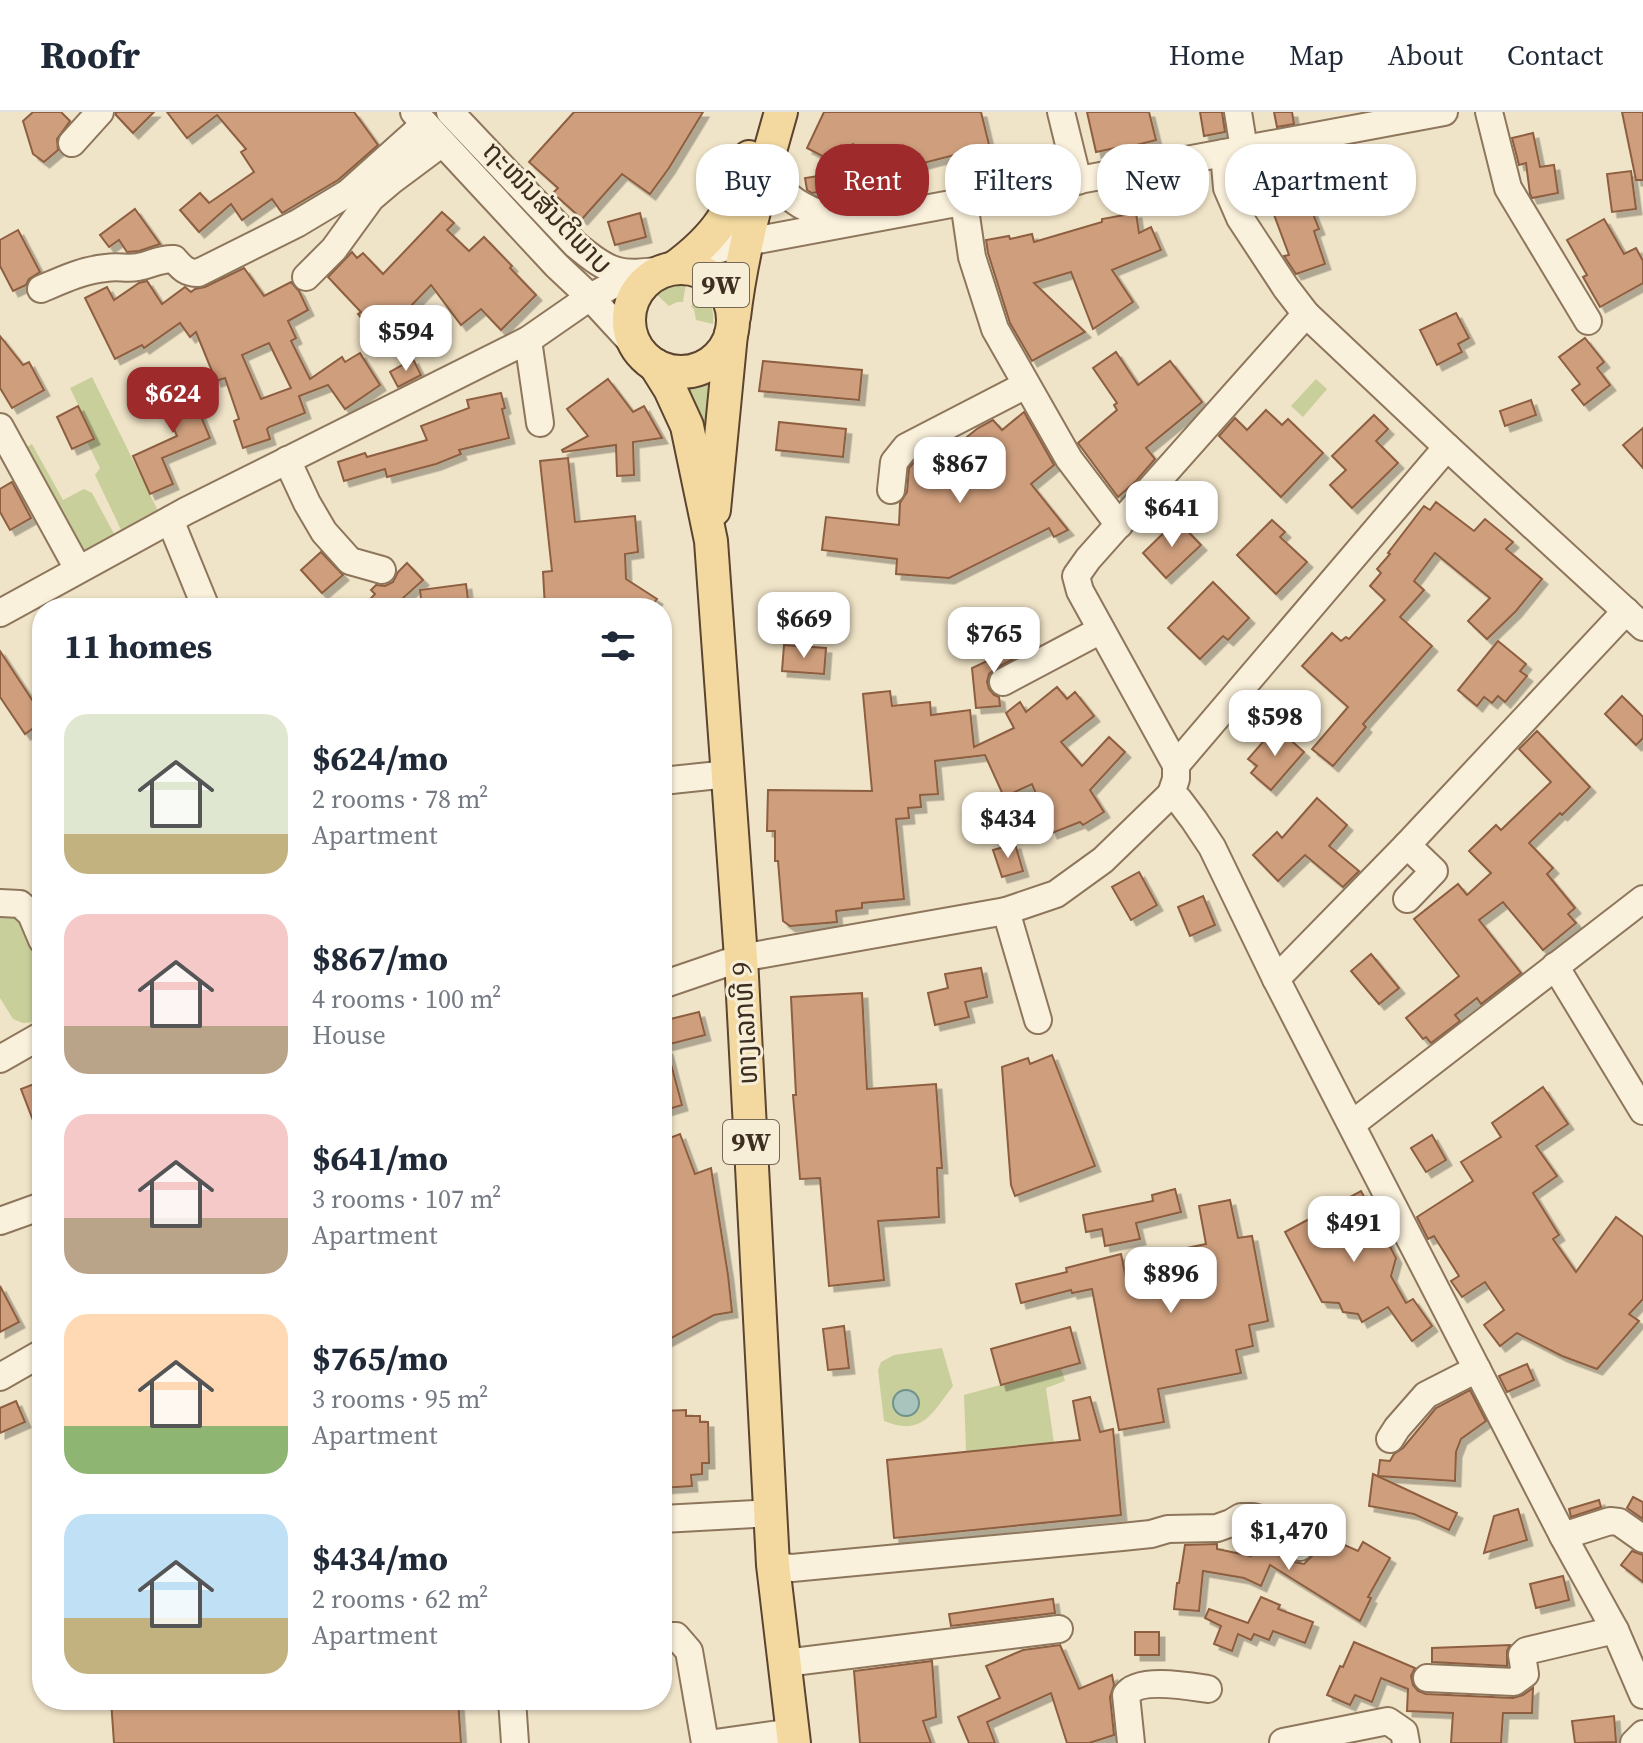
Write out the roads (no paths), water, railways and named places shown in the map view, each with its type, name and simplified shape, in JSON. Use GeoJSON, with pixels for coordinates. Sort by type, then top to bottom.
{"type":"FeatureCollection","features":[{"type":"Feature","properties":{"kind":"main road","name":"ທາງເລກທີ 9"},"geometry":{"type":"LineString","coordinates":[[763,112],[728,214],[713,234],[641,286],[629,311],[630,330],[670,389],[687,426],[711,541],[741,958],[773,1565],[793,1737]]}},
{"type":"Feature","properties":{"kind":"main road","name":"ທາງເລກທີ 9"},"geometry":{"type":"LineString","coordinates":[[772,144],[781,112]]}},
{"type":"Feature","properties":{"kind":"main road","name":"ທາງເລກທີ 9"},"geometry":{"type":"LineString","coordinates":[[711,541],[737,290],[754,216]]}},
{"type":"Feature","properties":{"kind":"main road","name":"ທາງເລກທີ 9"},"geometry":{"type":"LineString","coordinates":[[665,267],[693,269],[717,282],[732,306],[732,329]]}},
{"type":"Feature","properties":{"kind":"main road","name":"9W"},"geometry":{"type":"LineString","coordinates":[[646,356],[673,371],[701,368],[723,351],[732,329]]}},
{"type":"Feature","properties":{"kind":"street"},"geometry":{"type":"LineString","coordinates":[[72,143],[100,112]]}},
{"type":"Feature","properties":{"kind":"street","name":"ຖະໜົນສັນຕິພາບ"},"geometry":{"type":"LineString","coordinates":[[450,112],[576,245],[598,263],[617,272],[665,267]]}},
{"type":"Feature","properties":{"kind":"street"},"geometry":{"type":"LineString","coordinates":[[1061,112],[1069,144]]}},
{"type":"Feature","properties":{"kind":"street"},"geometry":{"type":"LineString","coordinates":[[1235,144],[1238,112]]}},
{"type":"Feature","properties":{"kind":"street"},"geometry":{"type":"LineString","coordinates":[[1272,144],[1444,112]]}},
{"type":"Feature","properties":{"kind":"street"},"geometry":{"type":"LineString","coordinates":[[1489,112],[1508,188],[1588,321]]}},
{"type":"Feature","properties":{"kind":"street"},"geometry":{"type":"LineString","coordinates":[[306,277],[334,249],[371,198],[391,181],[427,126]]}},
{"type":"Feature","properties":{"kind":"street"},"geometry":{"type":"LineString","coordinates":[[41,289],[78,273],[109,267],[142,267],[164,259],[174,259],[184,270],[198,273],[298,223],[348,193],[427,126]]}},
{"type":"Feature","properties":{"kind":"street","name":"ຖະໜົນສັນຕິພາບ"},"geometry":{"type":"LineString","coordinates":[[427,126],[556,265],[646,356]]}},
{"type":"Feature","properties":{"kind":"street"},"geometry":{"type":"LineString","coordinates":[[1081,180],[1225,153]]}},
{"type":"Feature","properties":{"kind":"street"},"geometry":{"type":"LineString","coordinates":[[799,202],[818,214],[850,223]]}},
{"type":"Feature","properties":{"kind":"street"},"geometry":{"type":"LineString","coordinates":[[0,613],[170,520],[528,340],[590,297],[665,267],[747,242],[945,206]]}},
{"type":"Feature","properties":{"kind":"street"},"geometry":{"type":"LineString","coordinates":[[966,216],[972,257],[995,329],[1069,459],[1119,525]]}},
{"type":"Feature","properties":{"kind":"street"},"geometry":{"type":"LineString","coordinates":[[1239,216],[1306,314],[1634,619],[1276,979]]}},
{"type":"Feature","properties":{"kind":"street"},"geometry":{"type":"LineString","coordinates":[[672,982],[741,958],[1006,911],[1056,894],[1103,860],[1171,794],[1176,765],[1080,591],[1076,576],[1306,314]]}},
{"type":"Feature","properties":{"kind":"street"},"geometry":{"type":"LineString","coordinates":[[528,340],[540,423]]}},
{"type":"Feature","properties":{"kind":"street"},"geometry":{"type":"LineString","coordinates":[[891,490],[894,462],[906,447],[1026,385]]}},
{"type":"Feature","properties":{"kind":"street"},"geometry":{"type":"LineString","coordinates":[[0,427],[78,569]]}},
{"type":"Feature","properties":{"kind":"street"},"geometry":{"type":"LineString","coordinates":[[1176,765],[1447,447]]}},
{"type":"Feature","properties":{"kind":"street"},"geometry":{"type":"LineString","coordinates":[[287,460],[324,532],[350,561],[382,570]]}},
{"type":"Feature","properties":{"kind":"street"},"geometry":{"type":"LineString","coordinates":[[170,520],[202,598]]}},
{"type":"Feature","properties":{"kind":"street"},"geometry":{"type":"LineString","coordinates":[[1003,682],[1101,630]]}},
{"type":"Feature","properties":{"kind":"street"},"geometry":{"type":"LineString","coordinates":[[672,780],[728,774]]}},
{"type":"Feature","properties":{"kind":"street"},"geometry":{"type":"LineString","coordinates":[[1171,794],[1179,800],[1212,847],[1276,979],[1563,1536],[1615,1630],[1643,1695]]}},
{"type":"Feature","properties":{"kind":"street"},"geometry":{"type":"LineString","coordinates":[[1407,845],[1434,871],[1407,899]]}},
{"type":"Feature","properties":{"kind":"street"},"geometry":{"type":"LineString","coordinates":[[1352,1124],[1643,899]]}},
{"type":"Feature","properties":{"kind":"street"},"geometry":{"type":"LineString","coordinates":[[0,903],[20,904],[32,916]]}},
{"type":"Feature","properties":{"kind":"street"},"geometry":{"type":"LineString","coordinates":[[1006,911],[1038,1020]]}},
{"type":"Feature","properties":{"kind":"street"},"geometry":{"type":"LineString","coordinates":[[1555,966],[1643,1111]]}},
{"type":"Feature","properties":{"kind":"street"},"geometry":{"type":"LineString","coordinates":[[0,1059],[32,1041]]}},
{"type":"Feature","properties":{"kind":"street"},"geometry":{"type":"LineString","coordinates":[[0,1221],[32,1210]]}},
{"type":"Feature","properties":{"kind":"street"},"geometry":{"type":"LineString","coordinates":[[0,1377],[32,1359]]}},
{"type":"Feature","properties":{"kind":"street"},"geometry":{"type":"LineString","coordinates":[[1390,1439],[1426,1395],[1477,1369]]}},
{"type":"Feature","properties":{"kind":"street"},"geometry":{"type":"LineString","coordinates":[[672,1518],[772,1513]]}},
{"type":"Feature","properties":{"kind":"street"},"geometry":{"type":"LineString","coordinates":[[773,1565],[792,1568],[1151,1534],[1168,1529],[1217,1528],[1241,1517],[1272,1522],[1292,1536],[1300,1547]]}},
{"type":"Feature","properties":{"kind":"street"},"geometry":{"type":"LineString","coordinates":[[1563,1536],[1610,1521],[1619,1522],[1643,1539]]}},
{"type":"Feature","properties":{"kind":"street"},"geometry":{"type":"LineString","coordinates":[[785,1663],[1059,1629]]}},
{"type":"Feature","properties":{"kind":"street"},"geometry":{"type":"LineString","coordinates":[[1427,1678],[1514,1682],[1525,1674],[1522,1655],[1526,1651],[1615,1630]]}},
{"type":"Feature","properties":{"kind":"street"},"geometry":{"type":"LineString","coordinates":[[672,1636],[676,1636],[689,1651],[705,1743]]}},
{"type":"Feature","properties":{"kind":"street"},"geometry":{"type":"LineString","coordinates":[[1131,1743],[1126,1695],[1129,1689],[1180,1685],[1208,1689]]}},
{"type":"Feature","properties":{"kind":"street"},"geometry":{"type":"LineString","coordinates":[[513,1710],[515,1743]]}},
{"type":"Feature","properties":{"kind":"street"},"geometry":{"type":"LineString","coordinates":[[1284,1743],[1388,1721],[1404,1732],[1406,1743]]}},
{"type":"Feature","properties":{"kind":"street"},"geometry":{"type":"LineString","coordinates":[[1634,1743],[1643,1734]]}},
{"type":"Feature","properties":{"kind":"street"},"geometry":{"type":"LineString","coordinates":[[715,1743],[793,1737]]}},
{"type":"Feature","properties":{"kind":"water"},"geometry":{"type":"Polygon","coordinates":[[[906,1390],[915,1394],[919,1403],[915,1412],[906,1416],[897,1412],[893,1403],[897,1394],[906,1390]]]}}]}
